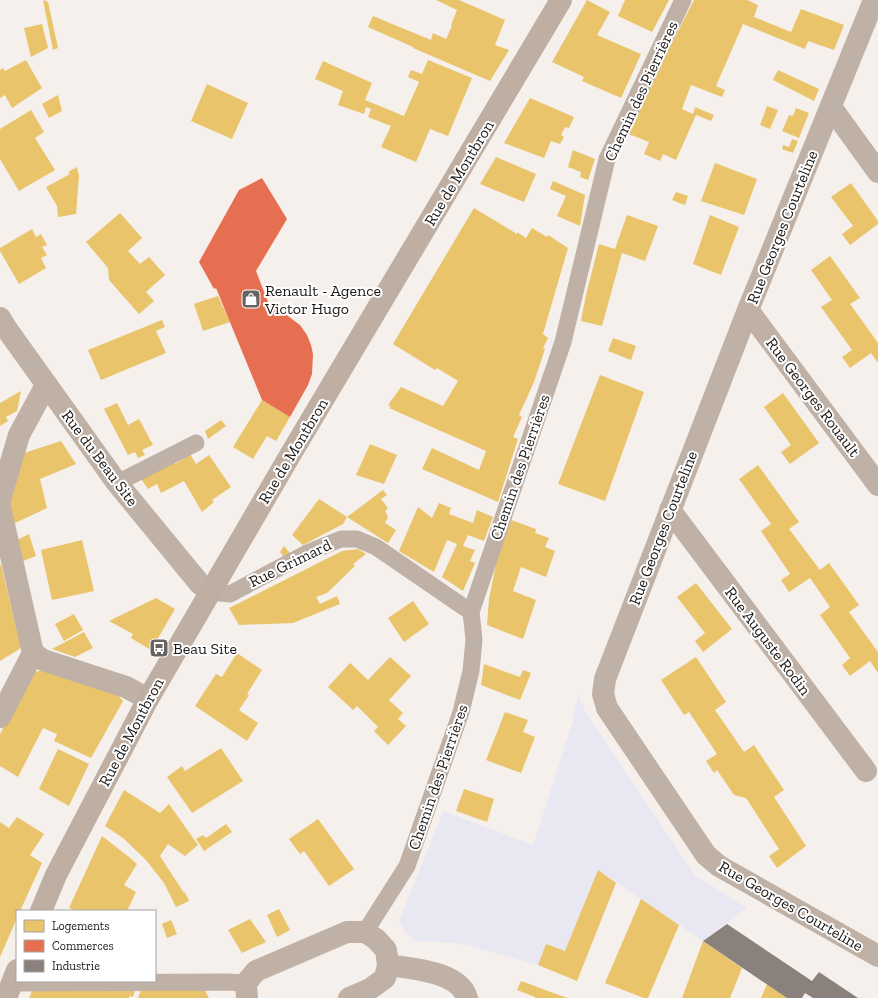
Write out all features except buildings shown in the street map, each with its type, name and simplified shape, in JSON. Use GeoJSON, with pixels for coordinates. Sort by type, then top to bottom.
{"type":"FeatureCollection","features":[{"type":"Feature","properties":{"kind":"main road","name":"Rue de Montbron"},"geometry":{"type":"LineString","coordinates":[[41,910],[63,861],[148,699],[561,0]]}},
{"type":"Feature","properties":{"kind":"street","name":"Rue Georges Courteline"},"geometry":{"type":"LineString","coordinates":[[874,0],[748,310],[605,679],[603,694],[607,708],[706,855],[719,866],[878,956]]}},
{"type":"Feature","properties":{"kind":"street"},"geometry":{"type":"LineString","coordinates":[[831,107],[878,172]]}},
{"type":"Feature","properties":{"kind":"street","name":"Rue Georges Rouault"},"geometry":{"type":"LineString","coordinates":[[748,310],[878,485]]}},
{"type":"Feature","properties":{"kind":"street","name":"Rue du Beau Site"},"geometry":{"type":"LineString","coordinates":[[0,318],[46,385],[117,483],[200,584],[210,592]]}},
{"type":"Feature","properties":{"kind":"street"},"geometry":{"type":"LineString","coordinates":[[0,499],[19,434],[46,385]]}},
{"type":"Feature","properties":{"kind":"street"},"geometry":{"type":"LineString","coordinates":[[0,507],[3,531],[33,653],[0,717]]}},
{"type":"Feature","properties":{"kind":"street","name":"Rue Auguste Rodin"},"geometry":{"type":"LineString","coordinates":[[670,510],[866,771]]}},
{"type":"Feature","properties":{"kind":"street"},"geometry":{"type":"LineString","coordinates":[[33,653],[43,660],[126,687],[148,699]]}},
{"type":"Feature","properties":{"kind":"street"},"geometry":{"type":"LineString","coordinates":[[247,991],[256,971],[347,932],[365,932],[386,950],[388,965],[385,978],[370,989],[349,998]]}},
{"type":"Feature","properties":{"kind":"street"},"geometry":{"type":"LineString","coordinates":[[388,965],[445,976],[463,992]]}},
{"type":"Feature","properties":{"kind":"lane","name":"Chemin des Pierrières"},"geometry":{"type":"LineString","coordinates":[[365,932],[407,866],[461,712],[471,671],[474,640],[470,612],[563,342],[607,160],[683,0]]}},
{"type":"Feature","properties":{"kind":"lane"},"geometry":{"type":"LineString","coordinates":[[117,483],[196,443]]}},
{"type":"Feature","properties":{"kind":"lane","name":"Rue Grimard"},"geometry":{"type":"LineString","coordinates":[[210,592],[230,594],[309,552],[341,539],[357,539],[376,547],[470,612]]}},
{"type":"Feature","properties":{"kind":"lane"},"geometry":{"type":"LineString","coordinates":[[12,984],[227,982],[247,991]]}},
{"type":"Feature","properties":{"kind":"shaded area"},"geometry":{"type":"Polygon","coordinates":[[[578,694],[586,713],[695,875],[747,908],[703,941],[598,870],[565,951],[546,944],[538,965],[458,943],[415,941],[405,932],[399,922],[443,811],[533,845],[573,721],[578,694]]]}},
{"type":"Feature","properties":{"kind":"place","name":"Renault - Agence Victor Hugo"},"geometry":{"type":"Point","coordinates":[251,299]}},
{"type":"Feature","properties":{"kind":"place","name":"Beau Site"},"geometry":{"type":"Point","coordinates":[159,648]}}]}
